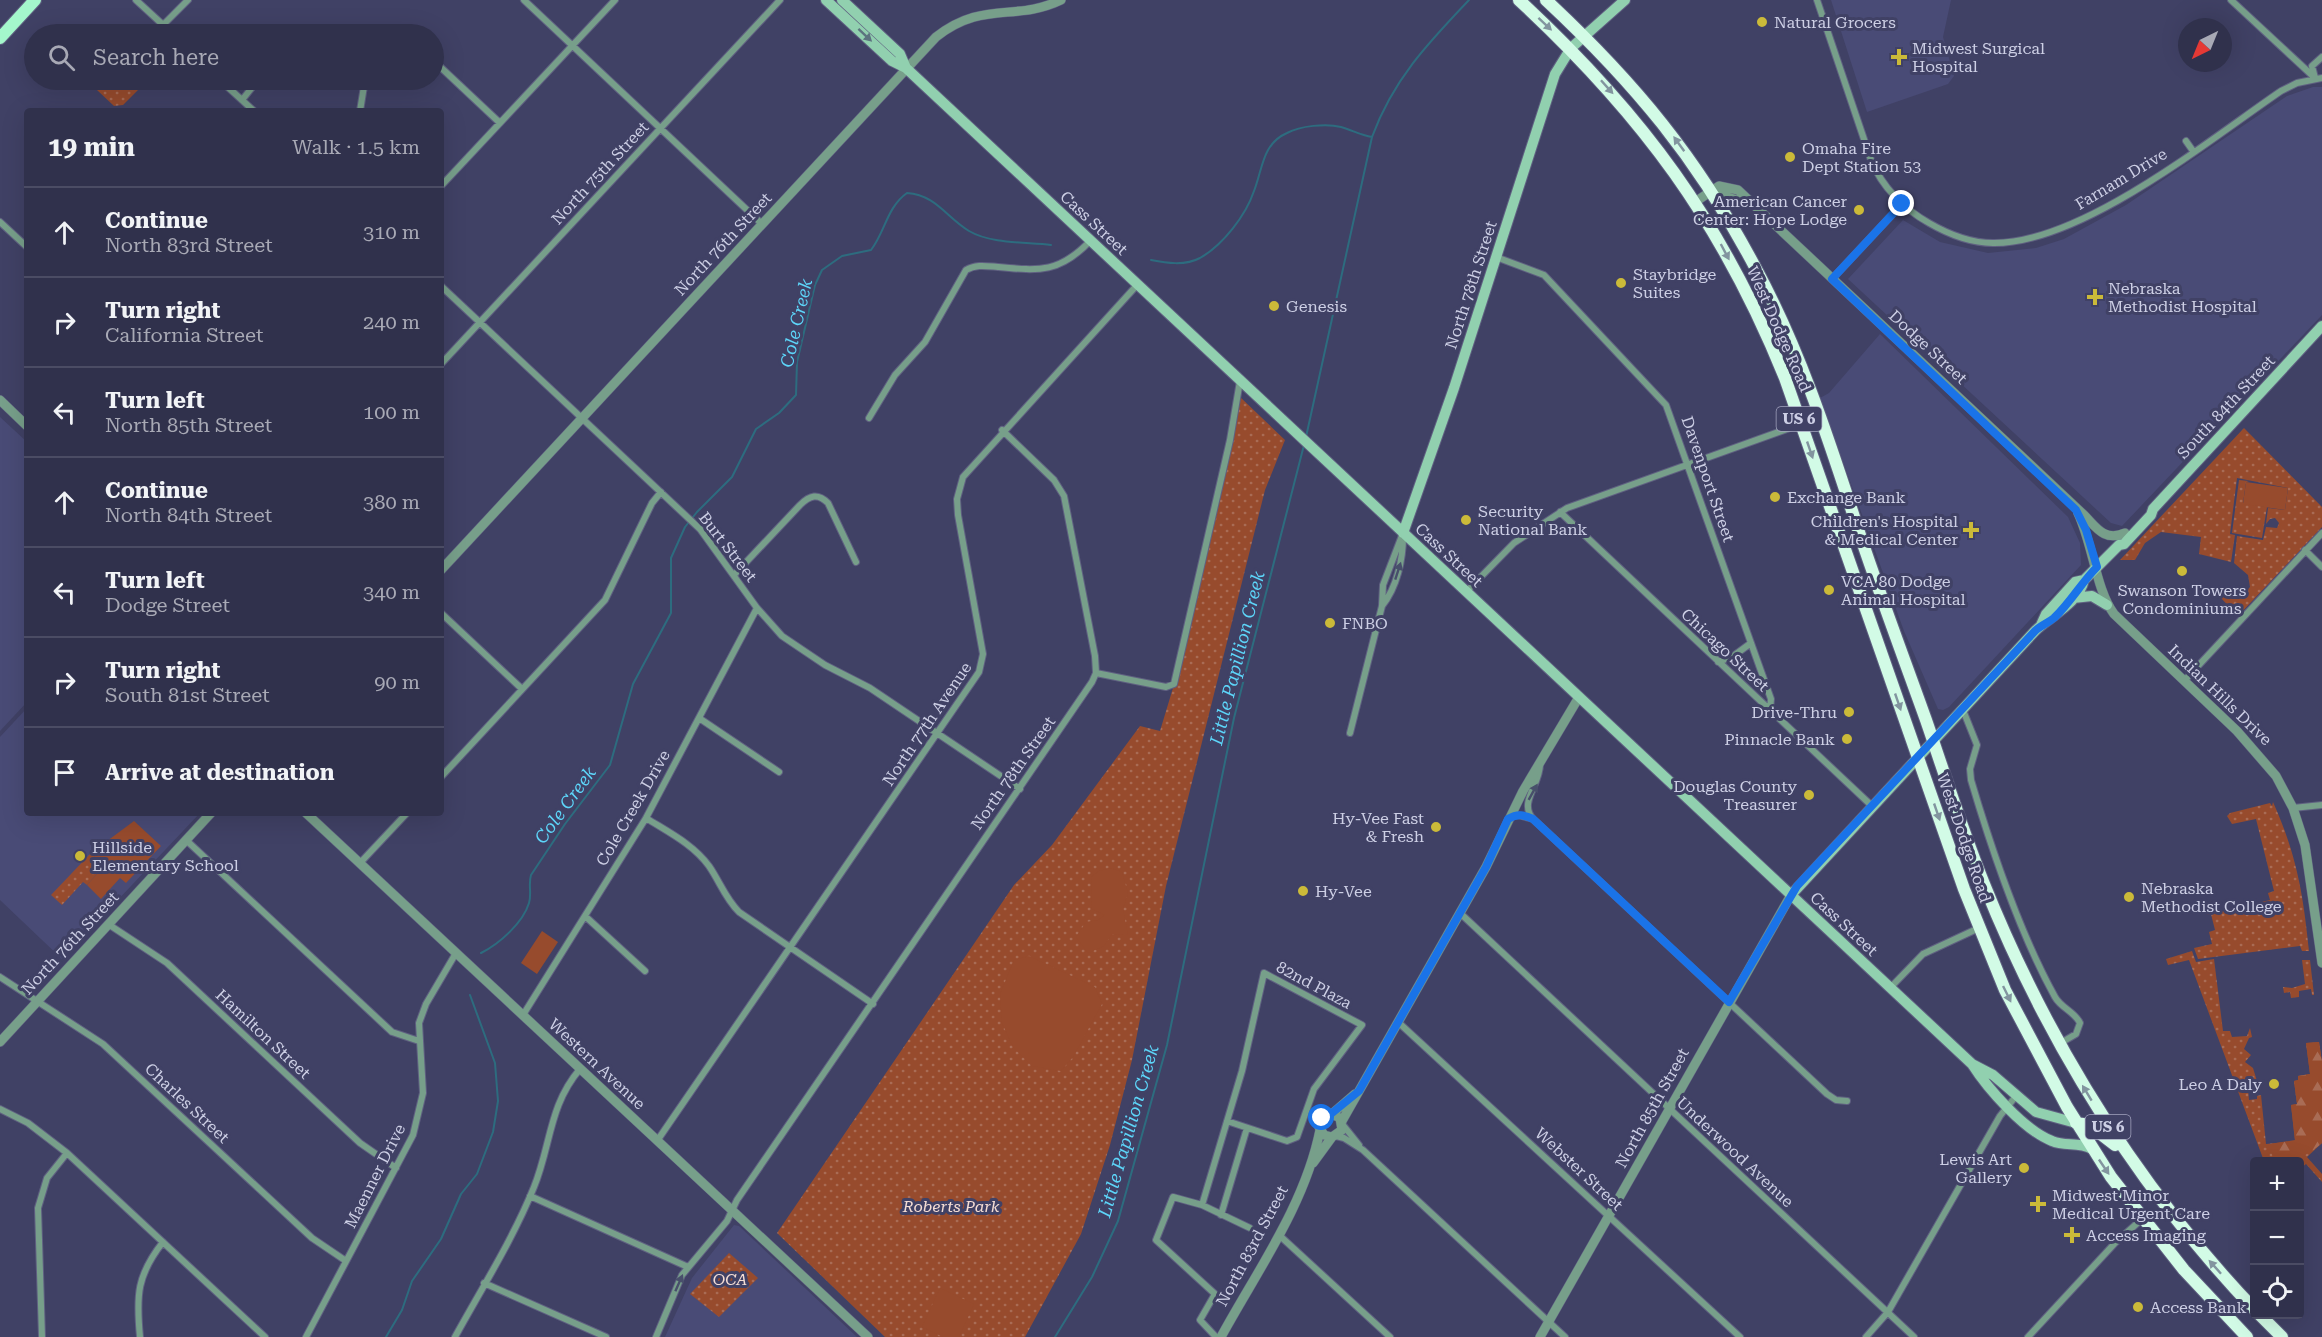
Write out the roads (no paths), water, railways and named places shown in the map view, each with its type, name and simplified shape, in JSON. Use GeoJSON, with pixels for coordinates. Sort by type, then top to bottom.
{"type":"FeatureCollection","features":[{"type":"Feature","properties":{"kind":"highway","name":"US 6"},"geometry":{"type":"LineString","coordinates":[[1519,0],[1571,48],[1642,128],[1695,202]]}},
{"type":"Feature","properties":{"kind":"highway","name":"US 6"},"geometry":{"type":"LineString","coordinates":[[1546,0],[1584,36],[1655,112],[1712,192]]}},
{"type":"Feature","properties":{"kind":"highway","name":"West Dodge Road"},"geometry":{"type":"LineString","coordinates":[[1712,192],[1757,270],[1791,344],[1845,486],[1933,742],[1994,909],[2059,1044],[2126,1154],[2178,1224],[2250,1305]]}},
{"type":"Feature","properties":{"kind":"highway","name":"West Dodge Road"},"geometry":{"type":"LineString","coordinates":[[1695,202],[1755,310],[1801,424],[1978,928],[2018,1015],[2092,1149],[2142,1219],[2200,1288],[2247,1337]]}},
{"type":"Feature","properties":{"kind":"highway"},"geometry":{"type":"LineString","coordinates":[[2076,1123],[2092,1127],[2126,1154]]}},
{"type":"Feature","properties":{"kind":"highway"},"geometry":{"type":"LineString","coordinates":[[2264,1319],[2282,1337]]}},
{"type":"Feature","properties":{"kind":"main road"},"geometry":{"type":"LineString","coordinates":[[0,38],[35,0]]}},
{"type":"Feature","properties":{"kind":"main road","name":"Cass Street"},"geometry":{"type":"LineString","coordinates":[[826,0],[892,61],[906,68],[1972,1064],[1990,1074],[2046,1117],[2076,1123]]}},
{"type":"Feature","properties":{"kind":"main road","name":"Cass Street"},"geometry":{"type":"LineString","coordinates":[[842,0],[900,54],[906,68]]}},
{"type":"Feature","properties":{"kind":"main road","name":"North 78th Street"},"geometry":{"type":"LineString","coordinates":[[1403,533],[1496,257],[1552,81],[1571,48],[1625,0]]}},
{"type":"Feature","properties":{"kind":"main road","name":"South 84th Street"},"geometry":{"type":"LineString","coordinates":[[2116,548],[2131,537],[2151,515],[2153,509],[2322,326]]}},
{"type":"Feature","properties":{"kind":"main road","name":"South 84th Street"},"geometry":{"type":"LineString","coordinates":[[2116,548],[2119,539],[2146,510],[2153,509]]}},
{"type":"Feature","properties":{"kind":"main road"},"geometry":{"type":"LineString","coordinates":[[1791,895],[2041,626],[2052,620],[2082,588],[2084,580],[2116,548]]}},
{"type":"Feature","properties":{"kind":"main road"},"geometry":{"type":"LineString","coordinates":[[2041,626],[2046,614],[2075,582],[2084,580]]}},
{"type":"Feature","properties":{"kind":"main road"},"geometry":{"type":"LineString","coordinates":[[2072,598],[2092,596],[2107,605]]}},
{"type":"Feature","properties":{"kind":"main road","name":"Cass Street"},"geometry":{"type":"LineString","coordinates":[[1972,1064],[1986,1086],[2049,1140],[2082,1144],[2092,1149]]}},
{"type":"Feature","properties":{"kind":"street"},"geometry":{"type":"LineString","coordinates":[[136,0],[162,24]]}},
{"type":"Feature","properties":{"kind":"street"},"geometry":{"type":"LineString","coordinates":[[164,24],[188,0]]}},
{"type":"Feature","properties":{"kind":"street"},"geometry":{"type":"LineString","coordinates":[[525,0],[762,224]]}},
{"type":"Feature","properties":{"kind":"street"},"geometry":{"type":"LineString","coordinates":[[444,183],[615,0]]}},
{"type":"Feature","properties":{"kind":"street","name":"North 75th Street"},"geometry":{"type":"LineString","coordinates":[[444,361],[780,0]]}},
{"type":"Feature","properties":{"kind":"street","name":"North 76th Street"},"geometry":{"type":"LineString","coordinates":[[444,567],[936,37],[962,19],[985,12],[1038,8],[1061,0]]}},
{"type":"Feature","properties":{"kind":"street","name":"Farnam Drive"},"geometry":{"type":"LineString","coordinates":[[1817,0],[1874,168],[1902,204],[1924,220],[1953,235],[1985,242],[2015,241],[2055,230],[2095,214],[2281,91],[2318,78]]}},
{"type":"Feature","properties":{"kind":"street"},"geometry":{"type":"LineString","coordinates":[[2231,0],[2318,78]]}},
{"type":"Feature","properties":{"kind":"street"},"geometry":{"type":"LineString","coordinates":[[2318,78],[2312,66],[2322,57]]}},
{"type":"Feature","properties":{"kind":"street"},"geometry":{"type":"LineString","coordinates":[[444,70],[500,123]]}},
{"type":"Feature","properties":{"kind":"street"},"geometry":{"type":"LineString","coordinates":[[231,90],[251,108]]}},
{"type":"Feature","properties":{"kind":"street"},"geometry":{"type":"LineString","coordinates":[[242,100],[250,90]]}},
{"type":"Feature","properties":{"kind":"street"},"geometry":{"type":"LineString","coordinates":[[360,108],[363,90]]}},
{"type":"Feature","properties":{"kind":"street"},"geometry":{"type":"LineString","coordinates":[[2186,141],[2193,151]]}},
{"type":"Feature","properties":{"kind":"street"},"geometry":{"type":"LineString","coordinates":[[1695,202],[1712,192]]}},
{"type":"Feature","properties":{"kind":"street","name":"Dodge Street"},"geometry":{"type":"LineString","coordinates":[[1712,192],[1732,197],[1756,208],[2103,534],[2111,536],[2125,533]]}},
{"type":"Feature","properties":{"kind":"street"},"geometry":{"type":"LineString","coordinates":[[1832,279],[1902,204]]}},
{"type":"Feature","properties":{"kind":"street"},"geometry":{"type":"LineString","coordinates":[[0,222],[24,244]]}},
{"type":"Feature","properties":{"kind":"street"},"geometry":{"type":"LineString","coordinates":[[869,418],[896,375],[925,342],[959,278],[966,270],[982,266],[1026,270],[1054,268],[1072,259],[1091,240]]}},
{"type":"Feature","properties":{"kind":"street","name":"Davenport Street"},"geometry":{"type":"LineString","coordinates":[[1496,257],[1544,275],[1666,405],[1689,464],[1771,701],[1770,710]]}},
{"type":"Feature","properties":{"kind":"street","name":"North 77th Avenue"},"geometry":{"type":"LineString","coordinates":[[657,1141],[979,672],[983,660],[958,515],[958,489],[967,470],[1138,284]]}},
{"type":"Feature","properties":{"kind":"street","name":"Burt Street"},"geometry":{"type":"LineString","coordinates":[[444,289],[700,529],[756,608],[782,636],[808,656],[870,688],[1020,789]]}},
{"type":"Feature","properties":{"kind":"street"},"geometry":{"type":"LineString","coordinates":[[1002,430],[1054,480],[1064,496],[1096,673],[1166,687],[1173,684],[1176,678],[1230,440],[1240,380]]}},
{"type":"Feature","properties":{"kind":"street"},"geometry":{"type":"LineString","coordinates":[[0,400],[24,423]]}},
{"type":"Feature","properties":{"kind":"street"},"geometry":{"type":"LineString","coordinates":[[1466,592],[1510,546],[1560,512],[1593,497],[1801,424]]}},
{"type":"Feature","properties":{"kind":"street"},"geometry":{"type":"LineString","coordinates":[[444,774],[604,600],[652,503],[661,492]]}},
{"type":"Feature","properties":{"kind":"street"},"geometry":{"type":"LineString","coordinates":[[734,575],[800,505],[813,496],[821,496],[828,503],[856,562]]}},
{"type":"Feature","properties":{"kind":"street","name":"Dodge Street"},"geometry":{"type":"LineString","coordinates":[[2076,510],[2086,530],[2097,567]]}},
{"type":"Feature","properties":{"kind":"street","name":"Chicago Street"},"geometry":{"type":"LineString","coordinates":[[1560,512],[1872,806]]}},
{"type":"Feature","properties":{"kind":"street"},"geometry":{"type":"LineString","coordinates":[[1350,733],[1382,606],[1383,585],[1403,533]]}},
{"type":"Feature","properties":{"kind":"street"},"geometry":{"type":"LineString","coordinates":[[2184,681],[2322,533]]}},
{"type":"Feature","properties":{"kind":"street"},"geometry":{"type":"LineString","coordinates":[[2306,550],[2322,567]]}},
{"type":"Feature","properties":{"kind":"street"},"geometry":{"type":"LineString","coordinates":[[2097,567],[2107,605]]}},
{"type":"Feature","properties":{"kind":"street","name":"Indian Hills Drive"},"geometry":{"type":"LineString","coordinates":[[2107,605],[2254,748],[2276,776],[2293,808],[2307,855],[2320,935],[2322,963]]}},
{"type":"Feature","properties":{"kind":"street","name":"Cole Creek Drive"},"geometry":{"type":"LineString","coordinates":[[523,1015],[646,819],[756,608]]}},
{"type":"Feature","properties":{"kind":"street"},"geometry":{"type":"LineString","coordinates":[[444,616],[522,689]]}},
{"type":"Feature","properties":{"kind":"street"},"geometry":{"type":"LineString","coordinates":[[1718,662],[1735,655],[1751,643]]}},
{"type":"Feature","properties":{"kind":"street","name":"North 78th Street"},"geometry":{"type":"LineString","coordinates":[[656,1337],[675,1289],[688,1267],[727,1221],[1088,690],[1096,673]]}},
{"type":"Feature","properties":{"kind":"street"},"geometry":{"type":"LineString","coordinates":[[1334,1137],[1342,1130],[1342,1122],[1492,856],[1508,819],[1579,698]]}},
{"type":"Feature","properties":{"kind":"street"},"geometry":{"type":"LineString","coordinates":[[1963,710],[1977,745],[1970,769],[1971,780],[2025,932],[2055,997],[2080,1023],[2076,1034],[2059,1044]]}},
{"type":"Feature","properties":{"kind":"street"},"geometry":{"type":"LineString","coordinates":[[699,718],[779,771]]}},
{"type":"Feature","properties":{"kind":"street"},"geometry":{"type":"LineString","coordinates":[[1540,763],[1538,782],[1527,802],[1527,808],[1533,819],[1827,1094],[1836,1100],[1847,1101]]}},
{"type":"Feature","properties":{"kind":"street"},"geometry":{"type":"LineString","coordinates":[[2293,808],[2322,805]]}},
{"type":"Feature","properties":{"kind":"street"},"geometry":{"type":"LineString","coordinates":[[1508,819],[1518,814],[1533,819]]}},
{"type":"Feature","properties":{"kind":"street","name":"North 76th Street"},"geometry":{"type":"LineString","coordinates":[[0,1042],[208,816]]}},
{"type":"Feature","properties":{"kind":"street","name":"Western Avenue"},"geometry":{"type":"LineString","coordinates":[[309,816],[868,1337]]}},
{"type":"Feature","properties":{"kind":"street"},"geometry":{"type":"LineString","coordinates":[[360,864],[404,816]]}},
{"type":"Feature","properties":{"kind":"street"},"geometry":{"type":"LineString","coordinates":[[646,819],[682,840],[697,853],[710,867],[732,905],[873,1004]]}},
{"type":"Feature","properties":{"kind":"street"},"geometry":{"type":"LineString","coordinates":[[186,840],[392,1032],[419,1041]]}},
{"type":"Feature","properties":{"kind":"street","name":"North 85th Street"},"geometry":{"type":"LineString","coordinates":[[1540,1337],[1791,895]]}},
{"type":"Feature","properties":{"kind":"street","name":"Underwood Avenue"},"geometry":{"type":"LineString","coordinates":[[1460,913],[1914,1337]]}},
{"type":"Feature","properties":{"kind":"street"},"geometry":{"type":"LineString","coordinates":[[585,916],[645,971]]}},
{"type":"Feature","properties":{"kind":"street","name":"Hamilton Street"},"geometry":{"type":"LineString","coordinates":[[108,924],[167,963],[360,1143],[396,1168]]}},
{"type":"Feature","properties":{"kind":"street"},"geometry":{"type":"LineString","coordinates":[[1890,988],[1923,954],[1978,928]]}},
{"type":"Feature","properties":{"kind":"street","name":"Maenner Drive"},"geometry":{"type":"LineString","coordinates":[[306,1337],[413,1136],[421,1106],[423,1078],[419,1023],[422,1013],[456,953]]}},
{"type":"Feature","properties":{"kind":"street","name":"82nd Plaza"},"geometry":{"type":"LineString","coordinates":[[1202,1205],[1227,1121],[1242,1071],[1264,973],[1362,1025],[1314,1089],[1297,1137],[1287,1142],[1227,1121]]}},
{"type":"Feature","properties":{"kind":"street","name":"Charles Street"},"geometry":{"type":"LineString","coordinates":[[0,977],[103,1044],[312,1238],[346,1262]]}},
{"type":"Feature","properties":{"kind":"street","name":"Webster Street"},"geometry":{"type":"LineString","coordinates":[[1398,1022],[1740,1337]]}},
{"type":"Feature","properties":{"kind":"street"},"geometry":{"type":"LineString","coordinates":[[455,1337],[530,1196],[543,1162],[560,1096],[580,1069]]}},
{"type":"Feature","properties":{"kind":"street"},"geometry":{"type":"LineString","coordinates":[[1320,1125],[1326,1114],[1332,1113],[1359,1091]]}},
{"type":"Feature","properties":{"kind":"street"},"geometry":{"type":"LineString","coordinates":[[1866,1337],[1888,1312],[2007,1105],[2016,1096]]}},
{"type":"Feature","properties":{"kind":"street"},"geometry":{"type":"LineString","coordinates":[[0,1109],[28,1123],[67,1153],[265,1337]]}},
{"type":"Feature","properties":{"kind":"street"},"geometry":{"type":"LineString","coordinates":[[1332,1113],[1342,1122],[1363,1150],[1565,1337]]}},
{"type":"Feature","properties":{"kind":"street"},"geometry":{"type":"LineString","coordinates":[[1306,1114],[1320,1125],[1324,1135],[1344,1138],[1363,1150]]}},
{"type":"Feature","properties":{"kind":"street","name":"North 83rd Street"},"geometry":{"type":"LineString","coordinates":[[1221,1337],[1278,1235],[1308,1169],[1320,1125]]}},
{"type":"Feature","properties":{"kind":"street"},"geometry":{"type":"LineString","coordinates":[[1221,1215],[1247,1128]]}},
{"type":"Feature","properties":{"kind":"street","name":"North 83rd Street"},"geometry":{"type":"LineString","coordinates":[[1308,1169],[1334,1137]]}},
{"type":"Feature","properties":{"kind":"street"},"geometry":{"type":"LineString","coordinates":[[42,1337],[38,1209],[47,1178],[67,1153]]}},
{"type":"Feature","properties":{"kind":"street"},"geometry":{"type":"LineString","coordinates":[[530,1196],[688,1267]]}},
{"type":"Feature","properties":{"kind":"street"},"geometry":{"type":"LineString","coordinates":[[1216,1337],[1200,1320],[1215,1294],[1156,1240],[1173,1197],[1202,1205],[1250,1228]]}},
{"type":"Feature","properties":{"kind":"street"},"geometry":{"type":"LineString","coordinates":[[2028,1337],[2115,1243],[2142,1219]]}},
{"type":"Feature","properties":{"kind":"street"},"geometry":{"type":"LineString","coordinates":[[1278,1235],[1390,1337]]}},
{"type":"Feature","properties":{"kind":"street"},"geometry":{"type":"LineString","coordinates":[[140,1337],[140,1282],[144,1268],[163,1242]]}},
{"type":"Feature","properties":{"kind":"street"},"geometry":{"type":"LineString","coordinates":[[484,1283],[606,1337]]}},
{"type":"Feature","properties":{"kind":"waterway","name":"Little Papillion Creek"},"geometry":{"type":"LineString","coordinates":[[1306,437],[1372,137],[1380,117],[1401,80],[1425,48],[1469,0]]}},
{"type":"Feature","properties":{"kind":"waterway","name":"Cole Creek"},"geometry":{"type":"LineString","coordinates":[[1151,260],[1169,263],[1194,261],[1217,245],[1233,229],[1245,210],[1268,150],[1273,143],[1287,133],[1306,127],[1328,125],[1372,137]]}},
{"type":"Feature","properties":{"kind":"waterway","name":"Cole Creek"},"geometry":{"type":"LineString","coordinates":[[481,953],[503,938],[522,918],[530,899],[531,875],[565,824],[610,765],[633,684],[671,613],[671,558],[685,527],[732,477],[756,429],[779,413],[796,395],[797,362],[815,285],[822,270],[842,256],[871,250],[895,205],[907,193],[933,202],[969,231],[978,235],[998,240],[1051,245]]}},
{"type":"Feature","properties":{"kind":"waterway","name":"Little Papillion Creek"},"geometry":{"type":"LineString","coordinates":[[1055,1337],[1092,1277],[1118,1221],[1167,1045],[1234,718],[1304,445]]}},
{"type":"Feature","properties":{"kind":"waterway","name":"Cole Creek"},"geometry":{"type":"LineString","coordinates":[[386,1337],[402,1310],[412,1281],[441,1239],[461,1194],[477,1174],[493,1132],[498,1101],[495,1063],[470,995]]}},
{"type":"Feature","properties":{"kind":"place","name":"Natural Grocers"},"geometry":{"type":"Point","coordinates":[1762,22]}},
{"type":"Feature","properties":{"kind":"place","name":"Midwest Surgical Hospital"},"geometry":{"type":"Point","coordinates":[1899,57]}},
{"type":"Feature","properties":{"kind":"place","name":"Omaha Fire Dept Station 53"},"geometry":{"type":"Point","coordinates":[1790,157]}},
{"type":"Feature","properties":{"kind":"place","name":"American Cancer Center: Hope Lodge"},"geometry":{"type":"Point","coordinates":[1859,210]}},
{"type":"Feature","properties":{"kind":"place","name":"Staybridge Suites"},"geometry":{"type":"Point","coordinates":[1621,283]}},
{"type":"Feature","properties":{"kind":"place","name":"Nebraska Methodist Hospital"},"geometry":{"type":"Point","coordinates":[2095,297]}},
{"type":"Feature","properties":{"kind":"place","name":"Genesis"},"geometry":{"type":"Point","coordinates":[1274,306]}},
{"type":"Feature","properties":{"kind":"place","name":"Exchange Bank"},"geometry":{"type":"Point","coordinates":[1775,497]}},
{"type":"Feature","properties":{"kind":"place","name":"Security National Bank"},"geometry":{"type":"Point","coordinates":[1466,520]}},
{"type":"Feature","properties":{"kind":"place","name":"Children's Hospital & Medical Center"},"geometry":{"type":"Point","coordinates":[1971,530]}},
{"type":"Feature","properties":{"kind":"place","name":"Swanson Towers Condominiums"},"geometry":{"type":"Point","coordinates":[2182,571]}},
{"type":"Feature","properties":{"kind":"place","name":"VCA 80 Dodge Animal Hospital"},"geometry":{"type":"Point","coordinates":[1829,590]}},
{"type":"Feature","properties":{"kind":"place","name":"FNBO"},"geometry":{"type":"Point","coordinates":[1330,623]}},
{"type":"Feature","properties":{"kind":"place","name":"Drive-Thru"},"geometry":{"type":"Point","coordinates":[1849,712]}},
{"type":"Feature","properties":{"kind":"place","name":"Pinnacle Bank"},"geometry":{"type":"Point","coordinates":[1847,739]}},
{"type":"Feature","properties":{"kind":"place","name":"Douglas County Treasurer"},"geometry":{"type":"Point","coordinates":[1809,795]}},
{"type":"Feature","properties":{"kind":"place","name":"Hy-Vee Fast & Fresh"},"geometry":{"type":"Point","coordinates":[1436,827]}},
{"type":"Feature","properties":{"kind":"place","name":"Hillside Elementary School"},"geometry":{"type":"Point","coordinates":[80,856]}},
{"type":"Feature","properties":{"kind":"place","name":"Hy-Vee"},"geometry":{"type":"Point","coordinates":[1303,891]}},
{"type":"Feature","properties":{"kind":"place","name":"Nebraska Methodist College"},"geometry":{"type":"Point","coordinates":[2129,897]}},
{"type":"Feature","properties":{"kind":"place","name":"Leo A Daly"},"geometry":{"type":"Point","coordinates":[2274,1084]}},
{"type":"Feature","properties":{"kind":"place","name":"Lewis Art Gallery"},"geometry":{"type":"Point","coordinates":[2024,1168]}},
{"type":"Feature","properties":{"kind":"place","name":"Midwest Minor Medical Urgent Care"},"geometry":{"type":"Point","coordinates":[2038,1204]}},
{"type":"Feature","properties":{"kind":"place","name":"Access Imaging"},"geometry":{"type":"Point","coordinates":[2072,1235]}},
{"type":"Feature","properties":{"kind":"place","name":"Access Bank"},"geometry":{"type":"Point","coordinates":[2138,1307]}},
{"type":"Feature","properties":{"kind":"park label","name":"Roberts Park"},"geometry":{"type":"Point","coordinates":[951,1206]}},
{"type":"Feature","properties":{"kind":"park label","name":"OCA"},"geometry":{"type":"Point","coordinates":[730,1279]}}]}
